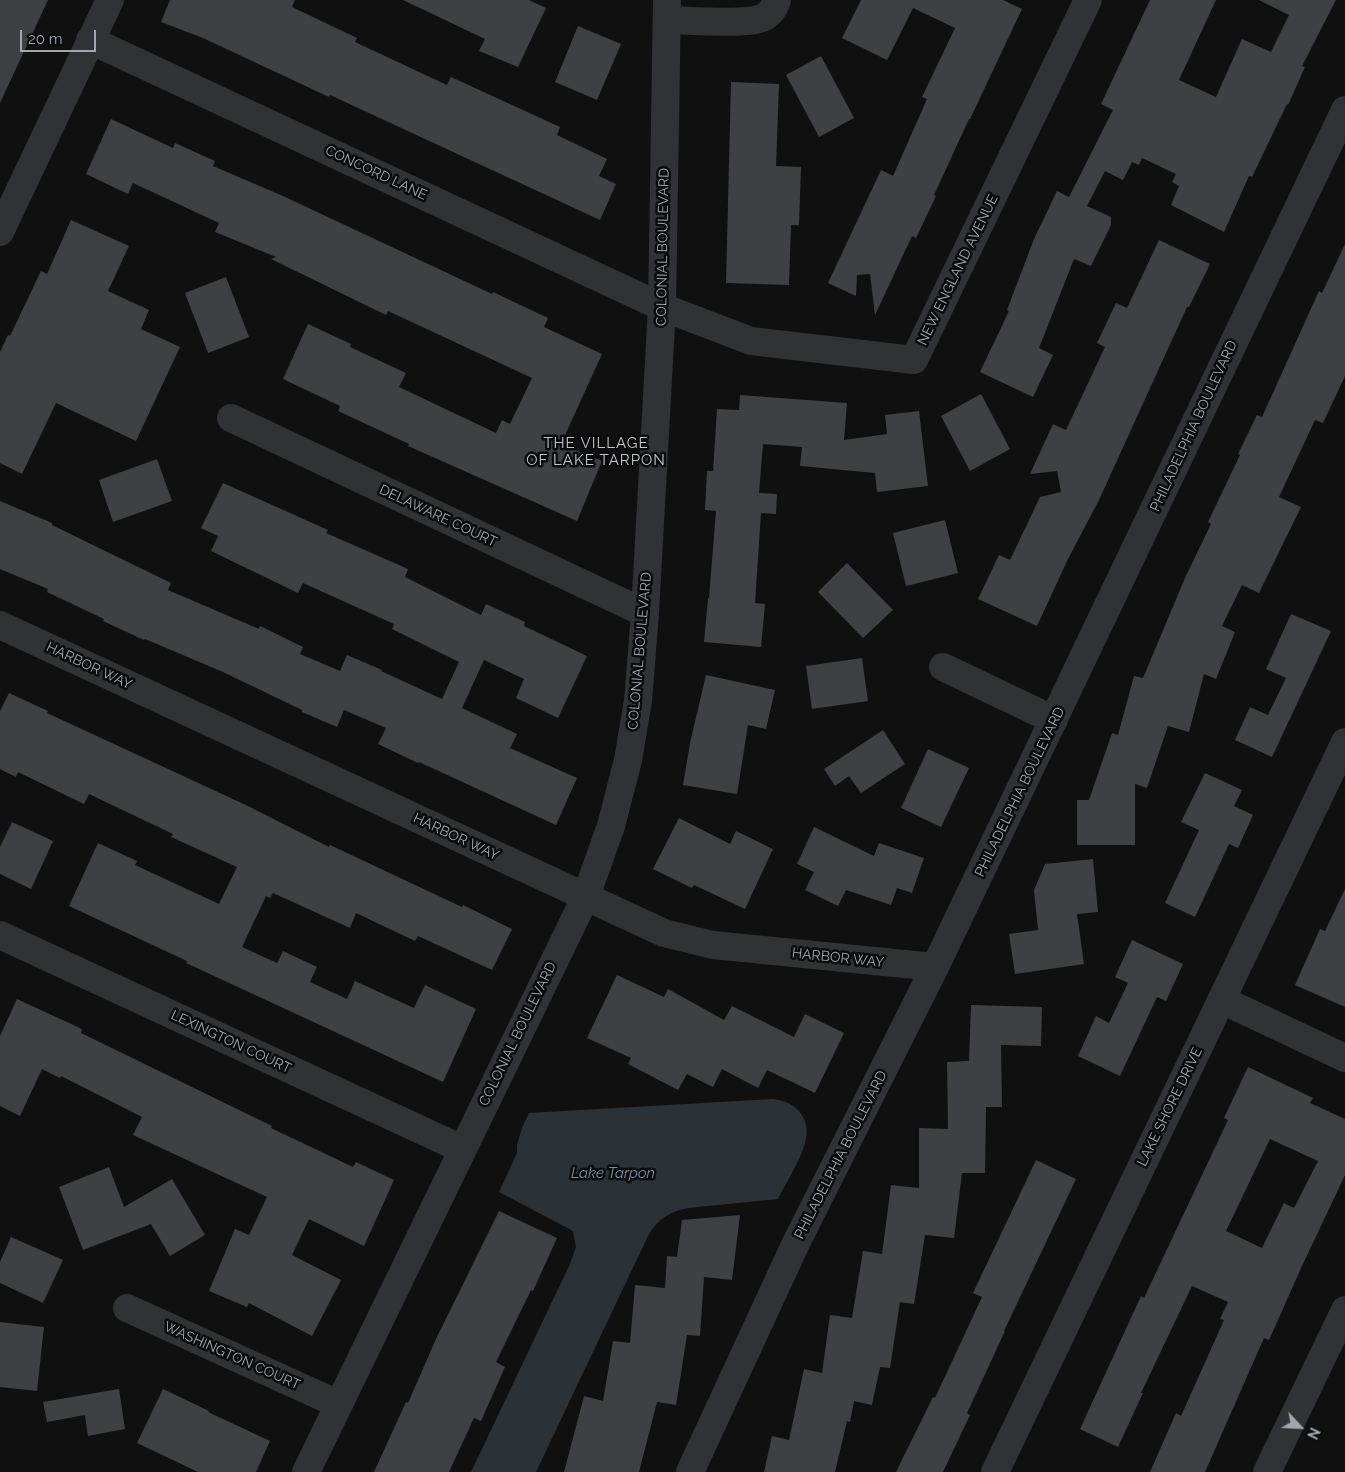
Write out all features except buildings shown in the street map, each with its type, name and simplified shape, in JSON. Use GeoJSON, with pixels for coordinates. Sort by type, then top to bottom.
{"type":"FeatureCollection","features":[{"type":"Feature","properties":{"kind":"street"},"geometry":{"type":"LineString","coordinates":[[0,232],[110,0]]}},
{"type":"Feature","properties":{"kind":"street"},"geometry":{"type":"LineString","coordinates":[[667,10],[747,21],[762,18],[773,10],[777,0]]}},
{"type":"Feature","properties":{"kind":"street","name":"NEW ENGLAND AVENUE"},"geometry":{"type":"LineString","coordinates":[[662,307],[751,341],[914,360],[1088,0]]}},
{"type":"Feature","properties":{"kind":"street","name":"COLONIAL BOULEVARD"},"geometry":{"type":"LineString","coordinates":[[306,1472],[586,896],[611,826],[628,760],[638,701],[645,613],[662,307],[667,10]]}},
{"type":"Feature","properties":{"kind":"street","name":"CONCORD LANE"},"geometry":{"type":"LineString","coordinates":[[90,40],[662,307]]}},
{"type":"Feature","properties":{"kind":"street","name":"PHILADELPHIA BOULEVARD"},"geometry":{"type":"LineString","coordinates":[[690,1472],[796,1243],[935,967],[1345,110]]}},
{"type":"Feature","properties":{"kind":"street","name":"DELAWARE COURT"},"geometry":{"type":"LineString","coordinates":[[231,418],[645,613]]}},
{"type":"Feature","properties":{"kind":"street","name":"HARBOR WAY"},"geometry":{"type":"LineString","coordinates":[[0,625],[664,933],[713,945],[935,967]]}},
{"type":"Feature","properties":{"kind":"street"},"geometry":{"type":"LineString","coordinates":[[943,667],[1054,720]]}},
{"type":"Feature","properties":{"kind":"street","name":"LAKE SHORE DRIVE"},"geometry":{"type":"LineString","coordinates":[[995,1472],[1345,742]]}},
{"type":"Feature","properties":{"kind":"street","name":"LEXINGTON COURT"},"geometry":{"type":"LineString","coordinates":[[0,935],[462,1149]]}},
{"type":"Feature","properties":{"kind":"street"},"geometry":{"type":"LineString","coordinates":[[1222,1000],[1345,1058]]}},
{"type":"Feature","properties":{"kind":"street","name":"WASHINGTON COURT"},"geometry":{"type":"LineString","coordinates":[[126,1308],[338,1404]]}},
{"type":"Feature","properties":{"kind":"street"},"geometry":{"type":"LineString","coordinates":[[1268,1472],[1345,1310]]}},
{"type":"Feature","properties":{"kind":"water","name":"Lake Tarpon"},"geometry":{"type":"Polygon","coordinates":[[[781,1100],[795,1107],[804,1119],[807,1134],[797,1164],[778,1199],[688,1208],[670,1214],[660,1221],[648,1236],[536,1472],[471,1472],[570,1264],[576,1247],[573,1231],[499,1192],[517,1153],[517,1145],[522,1128],[529,1113],[781,1100]]]}},
{"type":"Feature","properties":{"kind":"district","name":"THE VILLAGE OF LAKE TARPON"},"geometry":{"type":"Point","coordinates":[596,452]}}]}
